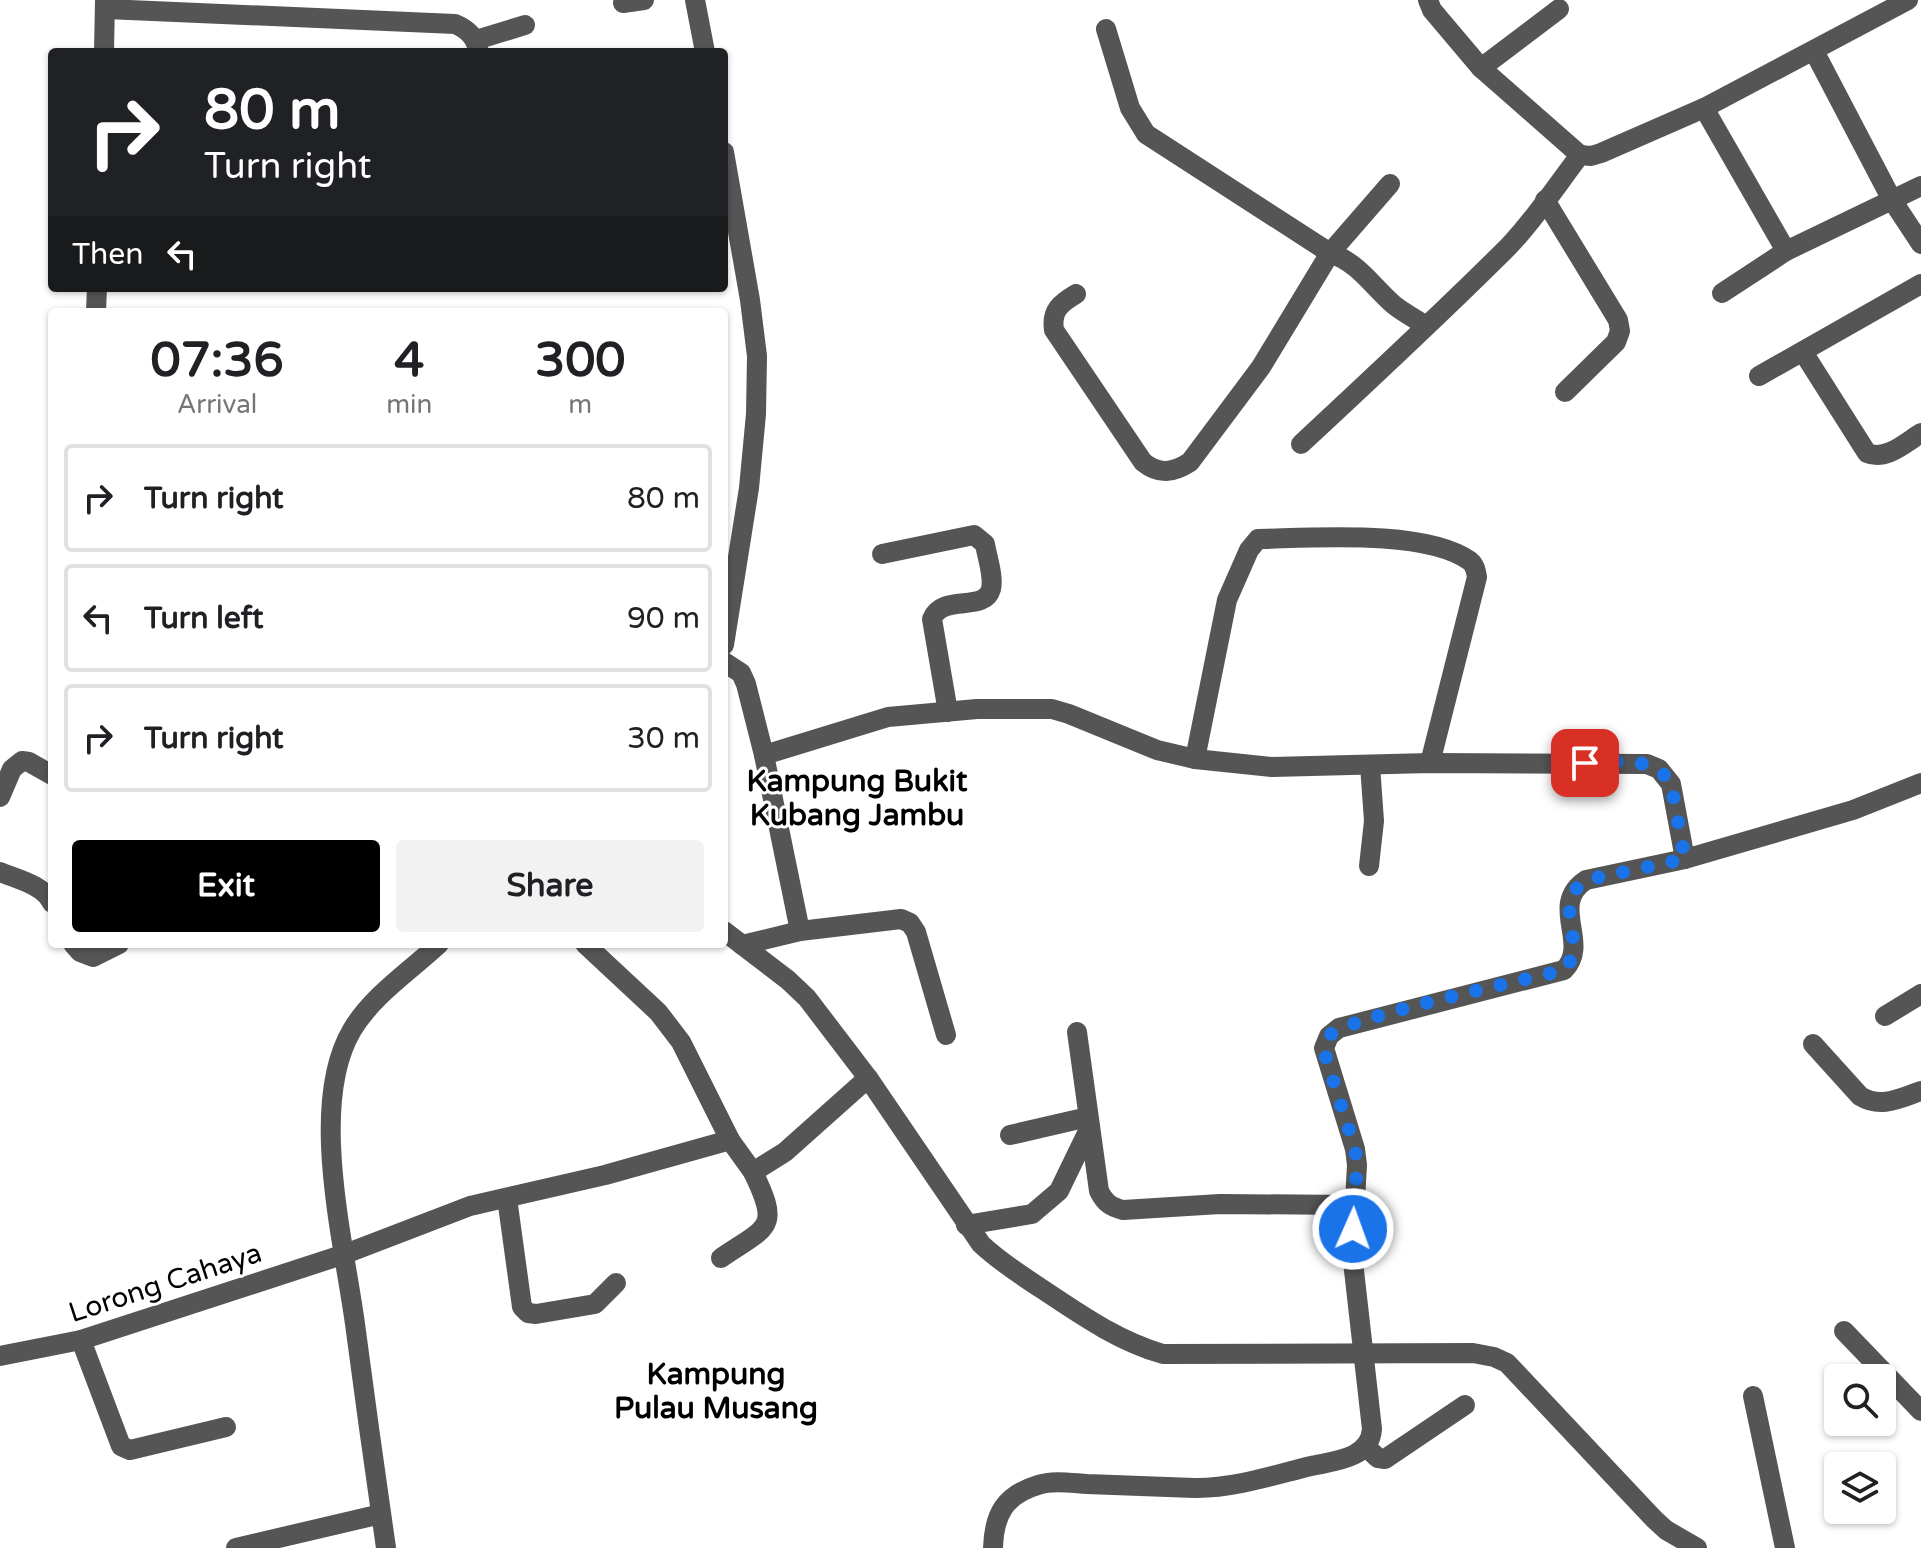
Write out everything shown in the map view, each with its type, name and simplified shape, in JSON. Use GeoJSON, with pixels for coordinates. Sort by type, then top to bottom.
{"type":"FeatureCollection","features":[{"type":"Feature","properties":{"kind":"street"},"geometry":{"type":"LineString","coordinates":[[695,0],[704,48]]}},
{"type":"Feature","properties":{"kind":"street"},"geometry":{"type":"LineString","coordinates":[[1428,0],[1432,10],[1481,68],[1580,155]]}},
{"type":"Feature","properties":{"kind":"street"},"geometry":{"type":"LineString","coordinates":[[1301,444],[1373,375],[1412,343],[1508,247],[1580,155],[1601,153],[1704,108],[1908,0]]}},
{"type":"Feature","properties":{"kind":"street"},"geometry":{"type":"LineString","coordinates":[[104,48],[105,5],[455,24],[468,29],[477,46],[525,25]]}},
{"type":"Feature","properties":{"kind":"street"},"geometry":{"type":"LineString","coordinates":[[1481,68],[1559,9]]}},
{"type":"Feature","properties":{"kind":"street"},"geometry":{"type":"LineString","coordinates":[[1106,29],[1130,108],[1146,134],[1330,253],[1360,269],[1392,303],[1426,326]]}},
{"type":"Feature","properties":{"kind":"street"},"geometry":{"type":"LineString","coordinates":[[1814,51],[1892,200],[1921,244]]}},
{"type":"Feature","properties":{"kind":"street"},"geometry":{"type":"LineString","coordinates":[[1704,108],[1786,251]]}},
{"type":"Feature","properties":{"kind":"street"},"geometry":{"type":"LineString","coordinates":[[728,173],[757,356],[756,414],[749,488],[728,620]]}},
{"type":"Feature","properties":{"kind":"street"},"geometry":{"type":"LineString","coordinates":[[1076,294],[1060,304],[1055,312],[1054,330],[1143,462],[1152,469],[1165,472],[1179,469],[1190,462],[1261,367],[1330,253],[1390,184]]}},
{"type":"Feature","properties":{"kind":"street"},"geometry":{"type":"LineString","coordinates":[[1722,293],[1786,251],[1921,186]]}},
{"type":"Feature","properties":{"kind":"street"},"geometry":{"type":"LineString","coordinates":[[1545,200],[1618,320],[1620,331],[1616,342],[1565,392]]}},
{"type":"Feature","properties":{"kind":"street"},"geometry":{"type":"LineString","coordinates":[[1759,376],[1921,284]]}},
{"type":"Feature","properties":{"kind":"street"},"geometry":{"type":"LineString","coordinates":[[1803,352],[1867,453],[1885,455],[1921,433]]}},
{"type":"Feature","properties":{"kind":"street"},"geometry":{"type":"LineString","coordinates":[[882,554],[974,535],[985,544],[991,582],[987,597],[980,601],[941,607],[932,619],[948,712]]}},
{"type":"Feature","properties":{"kind":"street"},"geometry":{"type":"LineString","coordinates":[[1195,759],[1227,600],[1249,550],[1258,539],[1372,537],[1440,548],[1470,561],[1475,567],[1477,577],[1430,763]]}},
{"type":"Feature","properties":{"kind":"street"},"geometry":{"type":"LineString","coordinates":[[728,665],[741,673],[764,755],[800,931]]}},
{"type":"Feature","properties":{"kind":"street"},"geometry":{"type":"LineString","coordinates":[[764,755],[875,720],[948,712],[1052,709],[1157,750],[1195,759],[1290,768],[1430,763],[1647,764],[1659,769],[1671,784],[1685,859]]}},
{"type":"Feature","properties":{"kind":"street"},"geometry":{"type":"LineString","coordinates":[[0,797],[12,769],[22,761],[48,773]]}},
{"type":"Feature","properties":{"kind":"street"},"geometry":{"type":"LineString","coordinates":[[1369,866],[1374,821],[1370,765]]}},
{"type":"Feature","properties":{"kind":"street"},"geometry":{"type":"LineString","coordinates":[[993,1548],[994,1527],[1001,1510],[1011,1499],[1041,1484],[1200,1488],[1228,1485],[1339,1460],[1367,1448],[1372,1439],[1372,1429],[1352,1253],[1357,1165],[1355,1149],[1326,1058],[1324,1048],[1329,1036],[1339,1028],[1564,970],[1574,954],[1570,897],[1576,887],[1586,880],[1685,859],[1853,810],[1921,783]]}},
{"type":"Feature","properties":{"kind":"street"},"geometry":{"type":"LineString","coordinates":[[0,872],[39,888],[48,895]]}},
{"type":"Feature","properties":{"kind":"street"},"geometry":{"type":"LineString","coordinates":[[742,945],[800,931],[901,919],[910,923],[916,932],[946,1035]]}},
{"type":"Feature","properties":{"kind":"street"},"geometry":{"type":"LineString","coordinates":[[728,934],[807,998],[868,1078],[966,1225],[995,1257],[1080,1315],[1139,1347],[1163,1354],[1363,1362],[1473,1353],[1494,1357],[1507,1363],[1683,1546]]}},
{"type":"Feature","properties":{"kind":"street"},"geometry":{"type":"LineString","coordinates":[[76,948],[93,957],[111,948]]}},
{"type":"Feature","properties":{"kind":"street"},"geometry":{"type":"LineString","coordinates":[[386,1548],[331,1157],[333,1087],[352,1030],[369,1008],[435,948]]}},
{"type":"Feature","properties":{"kind":"street"},"geometry":{"type":"LineString","coordinates":[[589,948],[658,1012],[681,1042],[730,1140],[753,1172],[767,1201],[767,1222],[760,1232],[721,1258]]}},
{"type":"Feature","properties":{"kind":"street"},"geometry":{"type":"LineString","coordinates":[[1885,1016],[1921,994]]}},
{"type":"Feature","properties":{"kind":"street"},"geometry":{"type":"LineString","coordinates":[[1077,1032],[1099,1191],[1104,1201],[1113,1207],[1123,1210],[1220,1204],[1354,1205]]}},
{"type":"Feature","properties":{"kind":"street"},"geometry":{"type":"LineString","coordinates":[[1813,1044],[1869,1102],[1887,1102],[1921,1091]]}},
{"type":"Feature","properties":{"kind":"street"},"geometry":{"type":"LineString","coordinates":[[753,1172],[785,1152],[868,1078]]}},
{"type":"Feature","properties":{"kind":"street"},"geometry":{"type":"LineString","coordinates":[[1010,1135],[1089,1122]]}},
{"type":"Feature","properties":{"kind":"street"},"geometry":{"type":"LineString","coordinates":[[966,1225],[1032,1214],[1059,1191],[1089,1122]]}},
{"type":"Feature","properties":{"kind":"street","name":"Lorong Cahaya"},"geometry":{"type":"LineString","coordinates":[[0,1356],[81,1340],[345,1254],[447,1214],[730,1140]]}},
{"type":"Feature","properties":{"kind":"street"},"geometry":{"type":"LineString","coordinates":[[507,1198],[522,1307],[528,1313],[595,1304],[616,1283]]}},
{"type":"Feature","properties":{"kind":"street"},"geometry":{"type":"LineString","coordinates":[[1844,1331],[1921,1411]]}},
{"type":"Feature","properties":{"kind":"street"},"geometry":{"type":"LineString","coordinates":[[81,1340],[121,1446],[130,1450],[226,1427]]}},
{"type":"Feature","properties":{"kind":"street"},"geometry":{"type":"LineString","coordinates":[[1753,1396],[1785,1548]]}},
{"type":"Feature","properties":{"kind":"street"},"geometry":{"type":"LineString","coordinates":[[1367,1448],[1378,1458],[1385,1459],[1465,1405]]}},
{"type":"Feature","properties":{"kind":"street"},"geometry":{"type":"LineString","coordinates":[[236,1548],[381,1514]]}},
{"type":"Feature","properties":{"kind":"district","name":"Kampung Bukit Kubang Jambu"},"geometry":{"type":"Point","coordinates":[857,798]}},
{"type":"Feature","properties":{"kind":"district","name":"Kampung Pulau Musang"},"geometry":{"type":"Point","coordinates":[716,1391]}},
{"type":"Feature","properties":{"kind":"route"},"geometry":{"type":"LineString","coordinates":[[1353,1229],[1357,1165],[1355,1149],[1326,1058],[1324,1048],[1329,1036],[1339,1028],[1564,970],[1574,954],[1569,907],[1576,887],[1586,880],[1685,859],[1671,784],[1666,775],[1647,764],[1585,763]]}}]}
